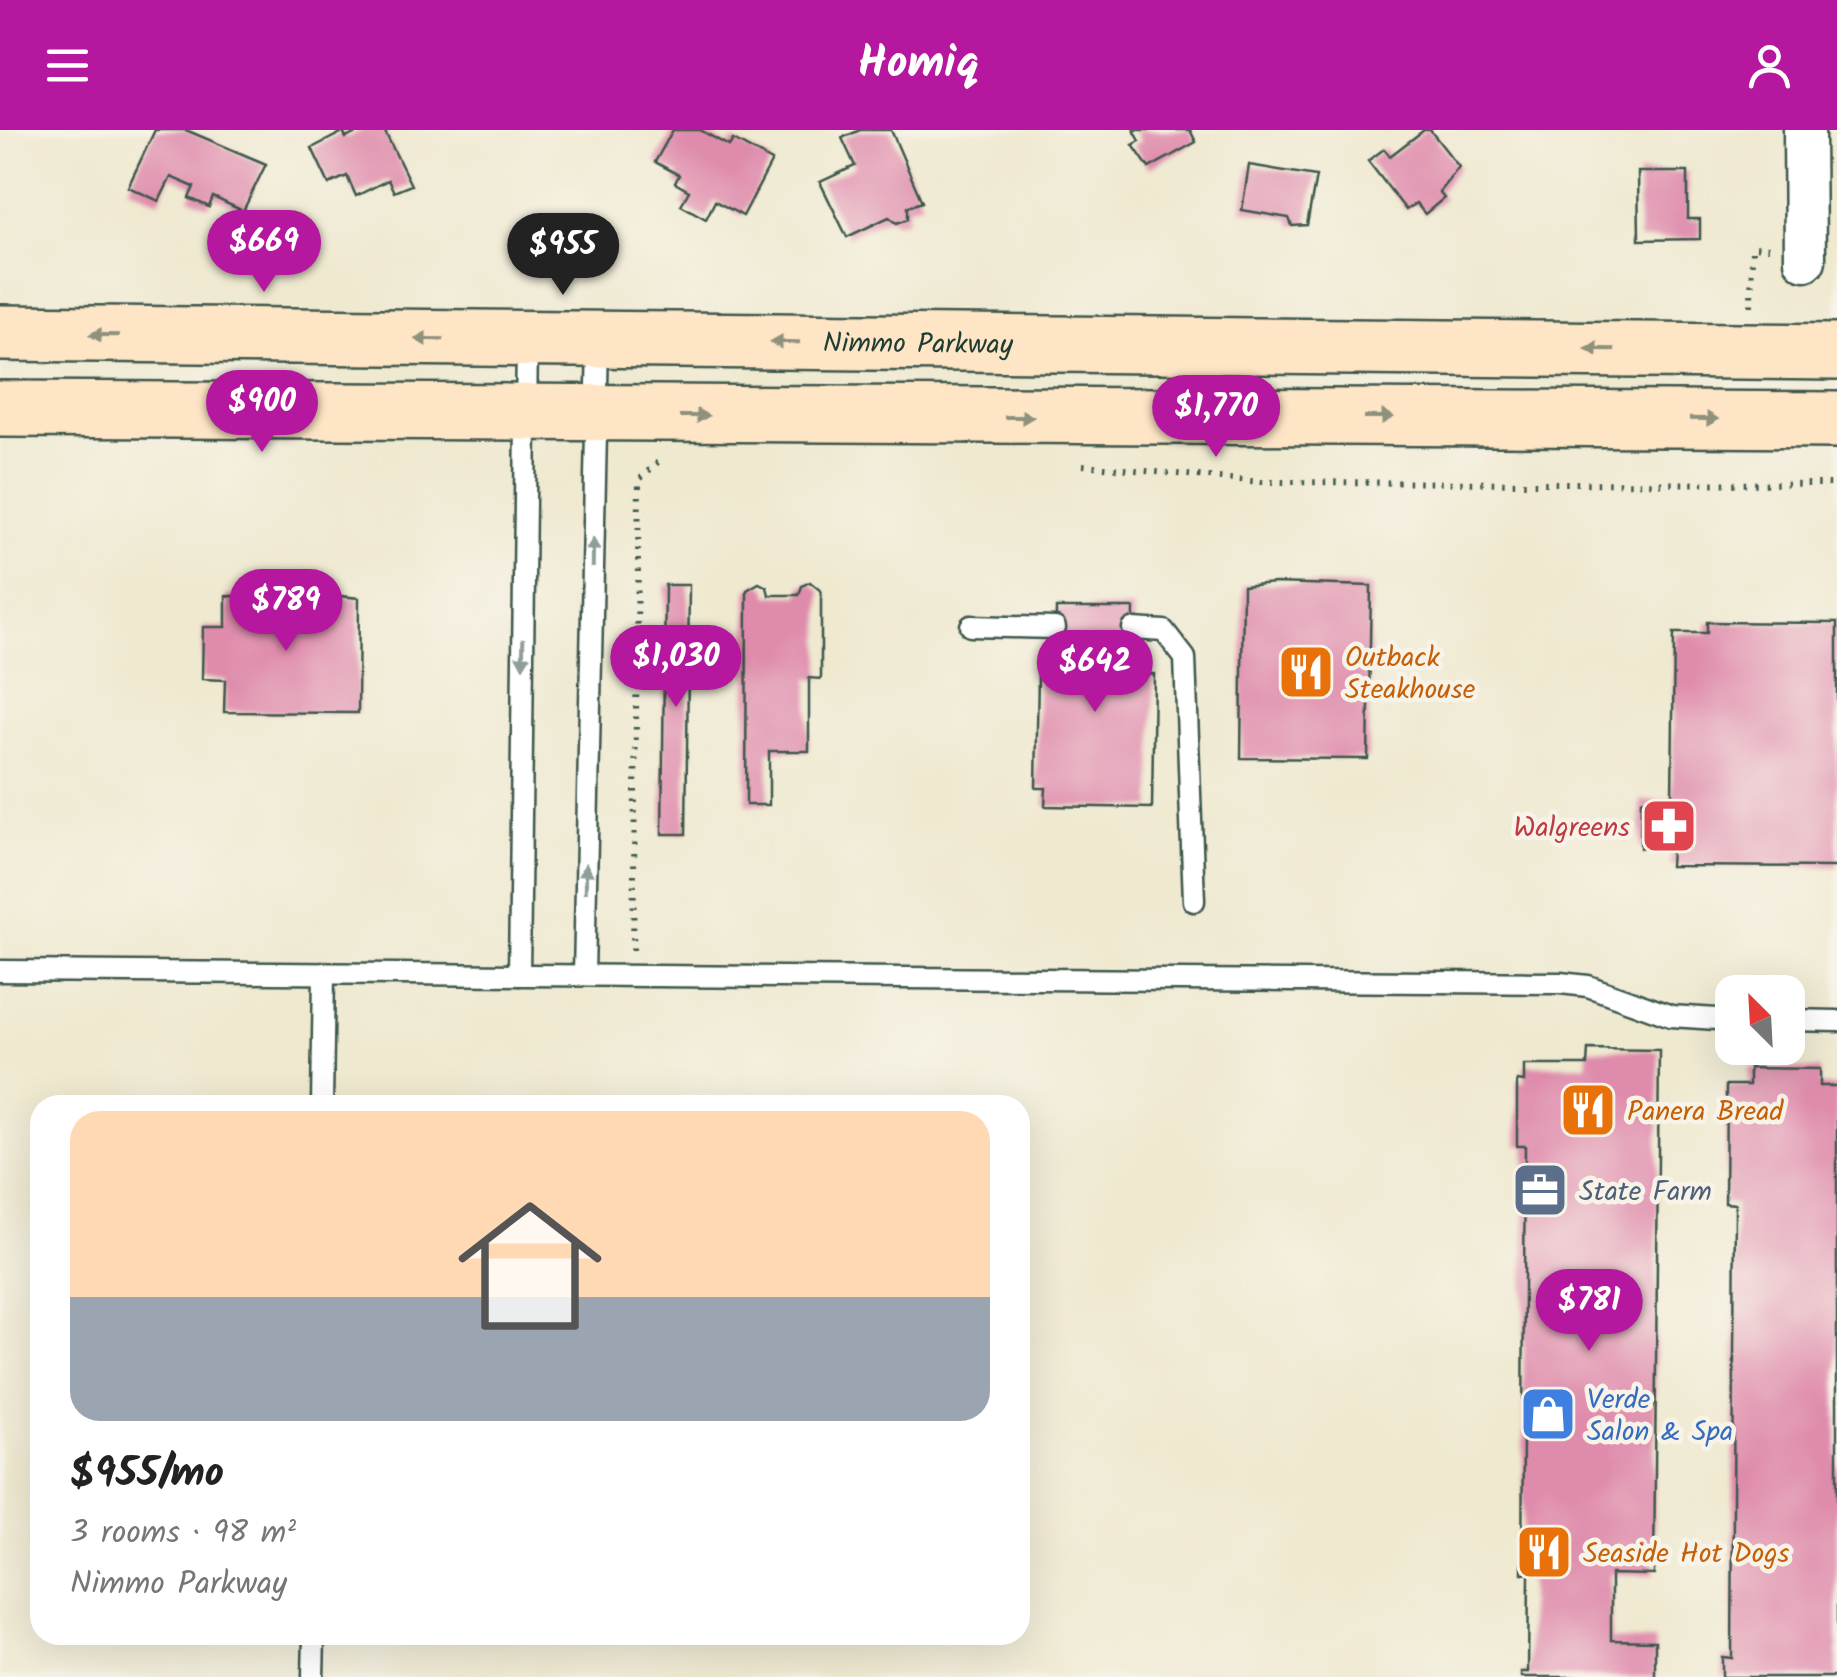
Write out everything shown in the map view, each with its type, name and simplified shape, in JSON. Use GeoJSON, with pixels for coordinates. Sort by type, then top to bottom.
{"type":"FeatureCollection","features":[{"type":"Feature","properties":{"kind":"main road","name":"Nimmo Parkway"},"geometry":{"type":"LineString","coordinates":[[0,333],[1837,352]]}},
{"type":"Feature","properties":{"kind":"main road"},"geometry":{"type":"LineString","coordinates":[[0,409],[526,416],[1837,420]]}},
{"type":"Feature","properties":{"kind":"street"},"geometry":{"type":"LineString","coordinates":[[1804,130],[1804,255]]}},
{"type":"Feature","properties":{"kind":"lane"},"geometry":{"type":"LineString","coordinates":[[519,975],[527,340]]}},
{"type":"Feature","properties":{"kind":"lane"},"geometry":{"type":"LineString","coordinates":[[584,975],[598,340]]}},
{"type":"Feature","properties":{"kind":"lane"},"geometry":{"type":"LineString","coordinates":[[971,626],[1055,628]]}},
{"type":"Feature","properties":{"kind":"lane"},"geometry":{"type":"LineString","coordinates":[[1133,630],[1164,630],[1185,658],[1194,900]]}},
{"type":"Feature","properties":{"kind":"lane"},"geometry":{"type":"LineString","coordinates":[[0,970],[1560,983],[1588,986],[1671,1016],[1715,1019]]}},
{"type":"Feature","properties":{"kind":"lane"},"geometry":{"type":"LineString","coordinates":[[322,1095],[324,973]]}},
{"type":"Feature","properties":{"kind":"lane"},"geometry":{"type":"LineString","coordinates":[[1805,1020],[1837,1021]]}},
{"type":"Feature","properties":{"kind":"lane"},"geometry":{"type":"LineString","coordinates":[[314,1645],[314,1677]]}},
{"type":"Feature","properties":{"kind":"path"},"geometry":{"type":"LineString","coordinates":[[1751,312],[1752,247],[1804,255]]}},
{"type":"Feature","properties":{"kind":"path"},"geometry":{"type":"LineString","coordinates":[[632,976],[639,480],[668,454]]}},
{"type":"Feature","properties":{"kind":"path"},"geometry":{"type":"LineString","coordinates":[[1074,464],[1260,482],[1837,484]]}},
{"type":"Feature","properties":{"kind":"building"},"geometry":{"type":"Polygon","coordinates":[[[155,130],[186,130],[266,164],[243,211],[213,197],[209,207],[189,198],[194,187],[171,177],[159,201],[128,187],[155,130]]]}},
{"type":"Feature","properties":{"kind":"building"},"geometry":{"type":"Polygon","coordinates":[[[362,130],[384,130],[411,185],[394,192],[388,180],[356,196],[347,176],[329,184],[312,148],[343,132],[346,138],[362,130]]]}},
{"type":"Feature","properties":{"kind":"building"},"geometry":{"type":"Polygon","coordinates":[[[673,130],[700,130],[729,146],[733,140],[772,161],[743,216],[715,201],[706,219],[681,205],[689,191],[675,183],[679,175],[655,162],[673,130]]]}},
{"type":"Feature","properties":{"kind":"building"},"geometry":{"type":"Polygon","coordinates":[[[860,130],[891,130],[922,202],[908,207],[908,219],[897,223],[889,217],[847,237],[820,182],[855,166],[842,138],[860,130]]]}},
{"type":"Feature","properties":{"kind":"building"},"geometry":{"type":"Polygon","coordinates":[[[1134,130],[1190,130],[1196,142],[1149,168],[1133,145],[1140,141],[1134,130]]]}},
{"type":"Feature","properties":{"kind":"building"},"geometry":{"type":"Polygon","coordinates":[[[1424,130],[1430,130],[1459,167],[1439,192],[1444,198],[1425,214],[1416,203],[1406,210],[1368,161],[1384,149],[1390,156],[1424,130]]]}},
{"type":"Feature","properties":{"kind":"building"},"geometry":{"type":"Polygon","coordinates":[[[1249,165],[1316,176],[1307,225],[1292,226],[1289,218],[1242,210],[1249,165]]]}},
{"type":"Feature","properties":{"kind":"building"},"geometry":{"type":"Polygon","coordinates":[[[1638,172],[1688,172],[1688,219],[1700,219],[1700,239],[1639,240],[1638,172]]]}},
{"type":"Feature","properties":{"kind":"building"},"geometry":{"type":"Polygon","coordinates":[[[810,582],[821,591],[821,679],[809,678],[809,751],[769,751],[769,805],[746,805],[747,590],[759,583],[767,587],[769,595],[799,595],[802,586],[810,582]]]}},
{"type":"Feature","properties":{"kind":"building"},"geometry":{"type":"Polygon","coordinates":[[[665,585],[689,585],[686,834],[662,834],[665,585]]]}},
{"type":"Feature","properties":{"kind":"building","name":"Outback Steakhouse"},"geometry":{"type":"Polygon","coordinates":[[[1243,586],[1371,586],[1368,759],[1241,758],[1243,586]]]}},
{"type":"Feature","properties":{"kind":"building"},"geometry":{"type":"Polygon","coordinates":[[[291,591],[359,598],[358,713],[224,712],[225,680],[202,679],[203,627],[226,627],[226,596],[291,597],[291,591]]]}},
{"type":"Feature","properties":{"kind":"building"},"geometry":{"type":"Polygon","coordinates":[[[1056,608],[1134,608],[1133,675],[1154,674],[1152,808],[1045,806],[1046,788],[1036,788],[1038,673],[1055,674],[1056,608]]]}},
{"type":"Feature","properties":{"kind":"building","name":"Walgreens"},"geometry":{"type":"Polygon","coordinates":[[[1707,622],[1837,623],[1837,867],[1670,866],[1671,849],[1640,848],[1641,800],[1672,800],[1674,633],[1707,633],[1707,622]]]}},
{"type":"Feature","properties":{"kind":"building"},"geometry":{"type":"Polygon","coordinates":[[[1588,1049],[1659,1050],[1654,1575],[1611,1574],[1611,1640],[1655,1641],[1655,1677],[1521,1677],[1521,1672],[1528,1672],[1529,1573],[1522,1573],[1525,1146],[1517,1146],[1517,1081],[1524,1082],[1524,1065],[1587,1065],[1588,1049]]]}},
{"type":"Feature","properties":{"kind":"building"},"geometry":{"type":"Polygon","coordinates":[[[1749,1068],[1820,1069],[1820,1086],[1837,1086],[1837,1677],[1722,1677],[1722,1657],[1732,1658],[1735,1204],[1725,1203],[1726,1085],[1749,1085],[1749,1068]]]}},
{"type":"Feature","properties":{"kind":"place","name":"Outback Steakhouse"},"geometry":{"type":"Point","coordinates":[1306,672]}},
{"type":"Feature","properties":{"kind":"place","name":"Walgreens"},"geometry":{"type":"Point","coordinates":[1669,826]}},
{"type":"Feature","properties":{"kind":"place","name":"Panera Bread"},"geometry":{"type":"Point","coordinates":[1588,1110]}},
{"type":"Feature","properties":{"kind":"place","name":"State Farm"},"geometry":{"type":"Point","coordinates":[1540,1190]}},
{"type":"Feature","properties":{"kind":"place","name":"Verde Salon & Spa"},"geometry":{"type":"Point","coordinates":[1548,1414]}},
{"type":"Feature","properties":{"kind":"place","name":"Seaside Hot Dogs"},"geometry":{"type":"Point","coordinates":[1544,1552]}}]}
